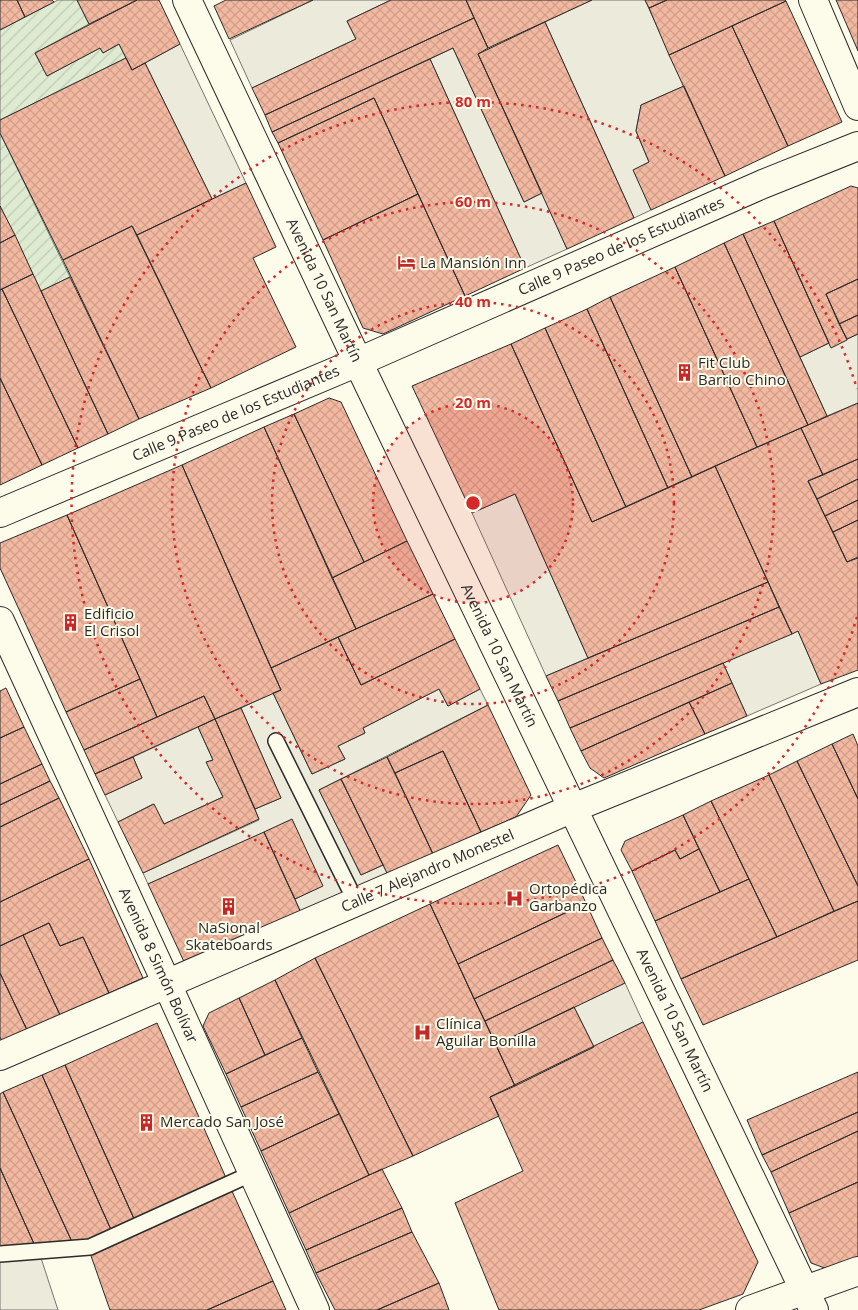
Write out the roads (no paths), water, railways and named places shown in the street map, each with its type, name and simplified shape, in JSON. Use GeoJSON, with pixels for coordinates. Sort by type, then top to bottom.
{"type":"FeatureCollection","features":[{"type":"Feature","properties":{"kind":"street","name":"Avenida 10 San Martín"},"geometry":{"type":"LineString","coordinates":[[187,0],[358,362],[809,1300]]}},
{"type":"Feature","properties":{"kind":"street"},"geometry":{"type":"LineString","coordinates":[[813,0],[858,106]]}},
{"type":"Feature","properties":{"kind":"street","name":"Calle 9 Paseo de los Estudiantes"},"geometry":{"type":"LineString","coordinates":[[0,513],[358,362],[754,188],[858,146]]}},
{"type":"Feature","properties":{"kind":"street","name":"Avenida 8 Simón Bolívar"},"geometry":{"type":"LineString","coordinates":[[0,622],[168,984],[315,1310]]}},
{"type":"Feature","properties":{"kind":"street","name":"Calle 7 Alejandro Monestel"},"geometry":{"type":"LineString","coordinates":[[0,1056],[573,808],[858,692]]}},
{"type":"Feature","properties":{"kind":"street"},"geometry":{"type":"LineString","coordinates":[[750,1310],[809,1300],[858,1271]]}},
{"type":"Feature","properties":{"kind":"lane"},"geometry":{"type":"LineString","coordinates":[[276,741],[356,902]]}},
{"type":"Feature","properties":{"kind":"lane"},"geometry":{"type":"LineString","coordinates":[[0,1254],[90,1247],[253,1172]]}},
{"type":"Feature","properties":{"kind":"place","name":"La Mansión Inn"},"geometry":{"type":"Point","coordinates":[406,263]}},
{"type":"Feature","properties":{"kind":"place","name":"Fit Club Barrio Chino"},"geometry":{"type":"Point","coordinates":[684,372]}},
{"type":"Feature","properties":{"kind":"place","name":"Edificio El Crisol"},"geometry":{"type":"Point","coordinates":[70,623]}},
{"type":"Feature","properties":{"kind":"place","name":"Ortopédica Garbanzo"},"geometry":{"type":"Point","coordinates":[515,898]}},
{"type":"Feature","properties":{"kind":"place","name":"NaSional Skateboards"},"geometry":{"type":"Point","coordinates":[229,907]}},
{"type":"Feature","properties":{"kind":"place","name":"Clínica Aguilar Bonilla"},"geometry":{"type":"Point","coordinates":[422,1033]}},
{"type":"Feature","properties":{"kind":"place","name":"Mercado San José"},"geometry":{"type":"Point","coordinates":[146,1122]}}]}
